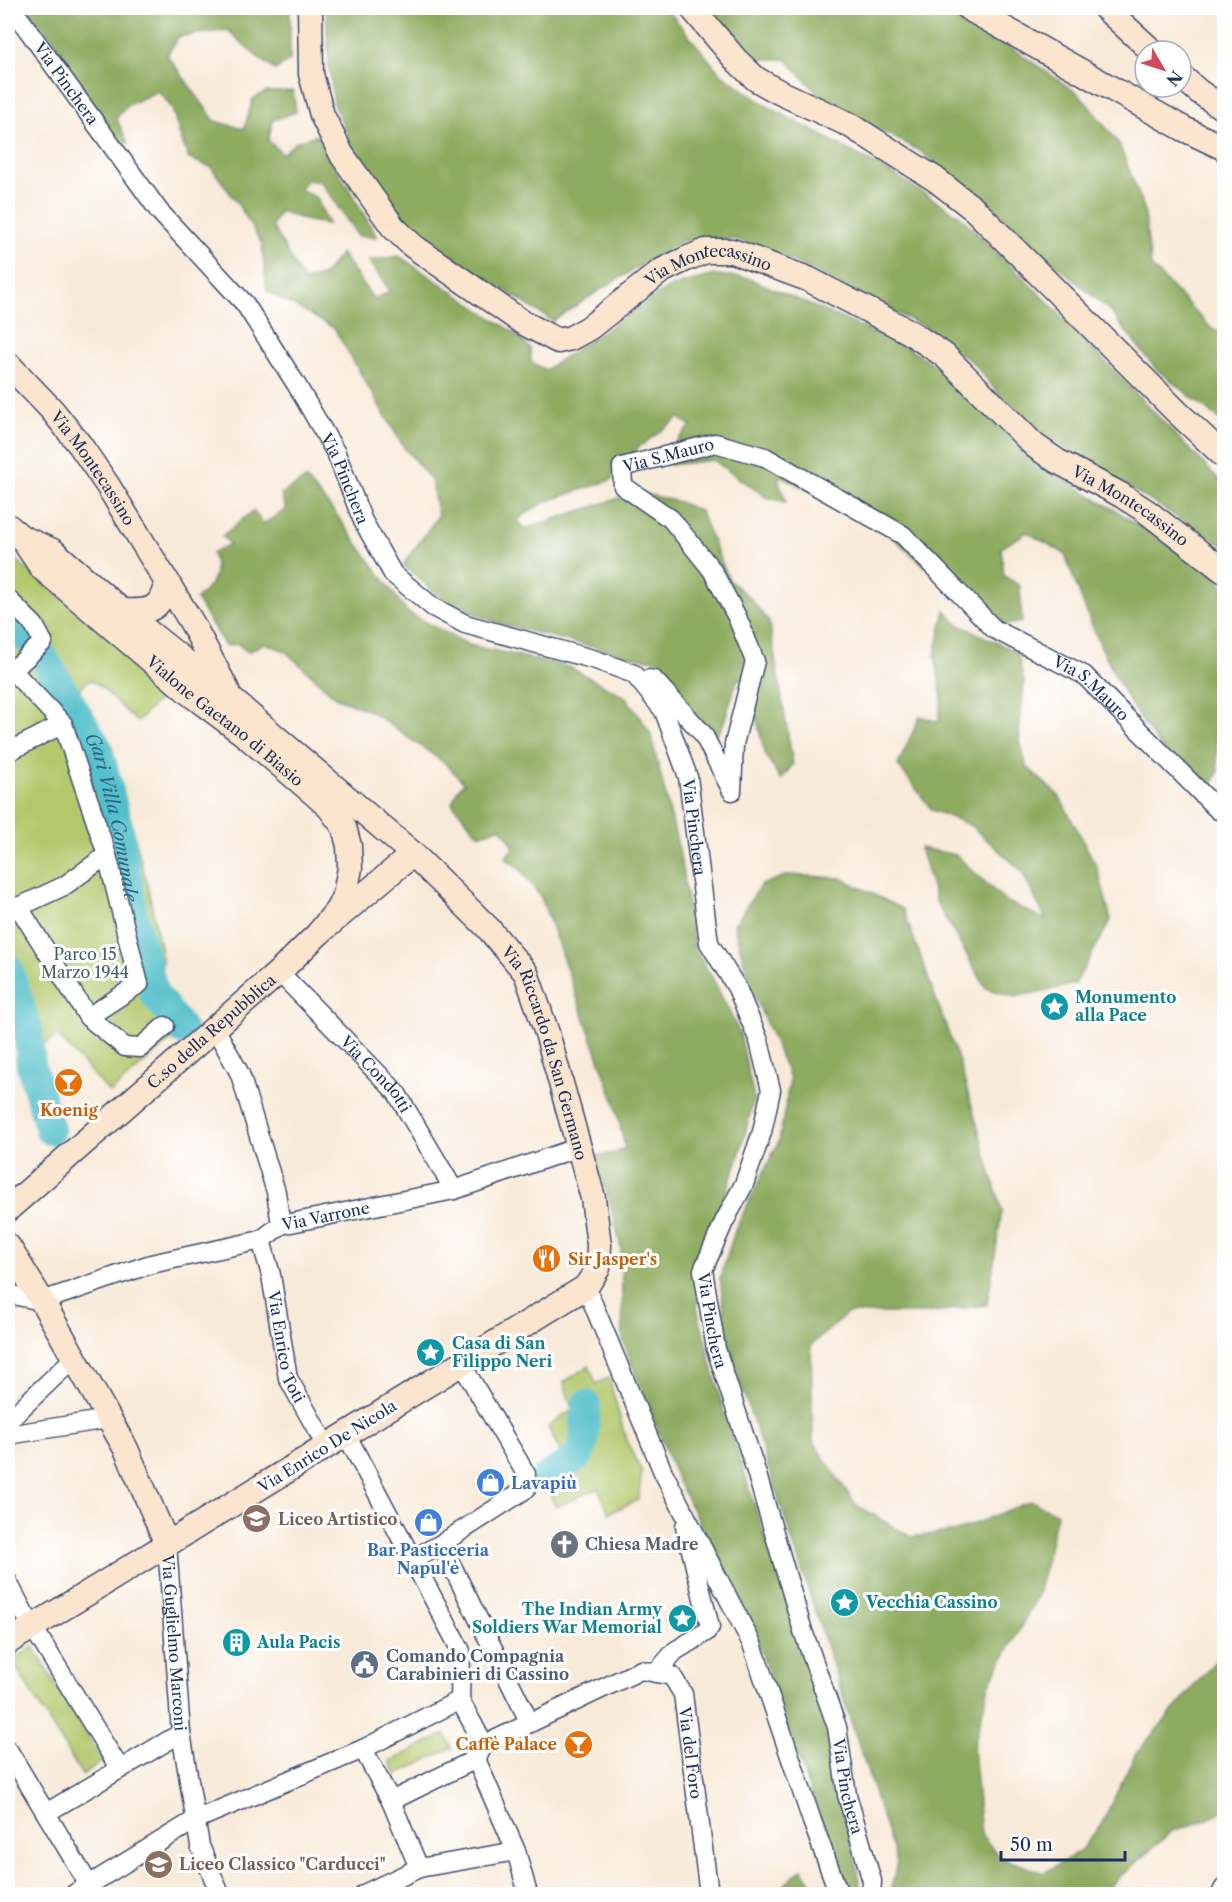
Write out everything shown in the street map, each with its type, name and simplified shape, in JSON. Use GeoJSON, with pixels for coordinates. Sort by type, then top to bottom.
{"type":"FeatureCollection","features":[{"type":"Feature","properties":{"kind":"street","name":"Via Pinchera"},"geometry":{"type":"LineString","coordinates":[[12,8],[159,211],[245,304],[296,384],[336,453],[363,521],[393,574],[433,607],[465,624],[596,660],[634,674],[664,711],[688,777],[709,943],[737,988],[755,1030],[771,1090],[762,1132],[744,1184],[703,1270],[716,1349],[755,1468],[803,1631],[837,1727],[847,1795],[872,1881],[871,1894]]}},
{"type":"Feature","properties":{"kind":"street","name":"Via Montecassino"},"geometry":{"type":"LineString","coordinates":[[310,8],[311,74],[322,115],[342,155],[393,227],[413,246],[522,322],[558,341],[571,338],[589,328],[661,271],[706,251],[732,251],[808,279],[908,331],[944,355],[1035,446],[1057,461],[1146,511],[1224,571]]}},
{"type":"Feature","properties":{"kind":"street"},"geometry":{"type":"LineString","coordinates":[[692,8],[736,60],[756,79],[850,124],[935,179],[975,210],[1224,456]]}},
{"type":"Feature","properties":{"kind":"street"},"geometry":{"type":"LineString","coordinates":[[968,8],[1184,129],[1224,148]]}},
{"type":"Feature","properties":{"kind":"street"},"geometry":{"type":"LineString","coordinates":[[1105,8],[1139,39]]}},
{"type":"Feature","properties":{"kind":"street"},"geometry":{"type":"LineString","coordinates":[[1193,87],[1224,109]]}},
{"type":"Feature","properties":{"kind":"street","name":"Via Montecassino"},"geometry":{"type":"LineString","coordinates":[[8,364],[52,410],[108,486],[192,623],[207,684],[232,701],[264,751]]}},
{"type":"Feature","properties":{"kind":"street","name":"Via S.Mauro"},"geometry":{"type":"LineString","coordinates":[[634,674],[654,680],[703,734],[732,790],[734,744],[754,661],[737,617],[712,570],[671,519],[623,486],[622,467],[715,443],[724,444],[765,457],[903,536],[994,629],[1084,675],[1218,810],[1224,810]]}},
{"type":"Feature","properties":{"kind":"street","name":"Vialone Gaetano di Biasio"},"geometry":{"type":"LineString","coordinates":[[14,531],[53,551],[207,684],[264,751],[329,807],[344,827],[349,846],[350,868],[345,894],[338,909],[319,933]]}},
{"type":"Feature","properties":{"kind":"street","name":"Vialone Gaetano di Biasio"},"geometry":{"type":"LineString","coordinates":[[14,531],[42,568],[207,684]]}},
{"type":"Feature","properties":{"kind":"street"},"geometry":{"type":"LineString","coordinates":[[123,611],[148,610],[154,607],[164,596],[166,581]]}},
{"type":"Feature","properties":{"kind":"street"},"geometry":{"type":"LineString","coordinates":[[8,599],[34,626],[44,642],[15,665],[63,724],[107,855],[139,984],[88,1017]]}},
{"type":"Feature","properties":{"kind":"street","name":"Vialone Gaetano di Biasio"},"geometry":{"type":"LineString","coordinates":[[232,701],[413,854]]}},
{"type":"Feature","properties":{"kind":"street"},"geometry":{"type":"LineString","coordinates":[[8,752],[63,724]]}},
{"type":"Feature","properties":{"kind":"street","name":"C.so della Repubblica"},"geometry":{"type":"LineString","coordinates":[[8,1209],[279,972],[319,933],[413,854]]}},
{"type":"Feature","properties":{"kind":"street","name":"Via Riccardo da San Germano"},"geometry":{"type":"LineString","coordinates":[[413,854],[488,928],[526,973],[547,1033],[593,1198],[599,1245],[598,1268],[586,1287]]}},
{"type":"Feature","properties":{"kind":"street"},"geometry":{"type":"LineString","coordinates":[[107,855],[64,886],[13,910],[88,1017],[125,1047],[140,1048],[165,1026]]}},
{"type":"Feature","properties":{"kind":"street","name":"Via Condotti"},"geometry":{"type":"LineString","coordinates":[[279,972],[396,1092],[454,1190]]}},
{"type":"Feature","properties":{"kind":"street"},"geometry":{"type":"LineString","coordinates":[[215,1028],[240,1074],[276,1192],[281,1226]]}},
{"type":"Feature","properties":{"kind":"street","name":"Via Varrone"},"geometry":{"type":"LineString","coordinates":[[42,1301],[151,1264],[261,1239],[281,1226],[454,1190],[579,1147]]}},
{"type":"Feature","properties":{"kind":"street","name":"Via Enrico Toti"},"geometry":{"type":"LineString","coordinates":[[261,1239],[271,1275],[288,1377],[336,1440],[412,1559],[461,1651],[460,1700]]}},
{"type":"Feature","properties":{"kind":"street","name":"Via Guglielmo Marconi"},"geometry":{"type":"LineString","coordinates":[[8,1246],[126,1449],[167,1544],[181,1733],[200,1846],[220,1894]]}},
{"type":"Feature","properties":{"kind":"street"},"geometry":{"type":"LineString","coordinates":[[586,1287],[663,1472],[752,1644],[839,1894]]}},
{"type":"Feature","properties":{"kind":"street","name":"Via Enrico De Nicola"},"geometry":{"type":"LineString","coordinates":[[8,1642],[586,1287]]}},
{"type":"Feature","properties":{"kind":"street"},"geometry":{"type":"LineString","coordinates":[[8,1294],[42,1301]]}},
{"type":"Feature","properties":{"kind":"street"},"geometry":{"type":"LineString","coordinates":[[8,1421],[74,1358]]}},
{"type":"Feature","properties":{"kind":"street"},"geometry":{"type":"LineString","coordinates":[[412,1559],[441,1544],[526,1489],[526,1474],[461,1364]]}},
{"type":"Feature","properties":{"kind":"street"},"geometry":{"type":"LineString","coordinates":[[8,1434],[108,1419]]}},
{"type":"Feature","properties":{"kind":"street"},"geometry":{"type":"LineString","coordinates":[[391,1801],[530,1723],[641,1670],[656,1673],[675,1651],[706,1632],[710,1627],[688,1543],[681,1504]]}},
{"type":"Feature","properties":{"kind":"street"},"geometry":{"type":"LineString","coordinates":[[441,1544],[530,1723]]}},
{"type":"Feature","properties":{"kind":"street"},"geometry":{"type":"LineString","coordinates":[[8,1582],[120,1769]]}},
{"type":"Feature","properties":{"kind":"street","name":"Via del Foro"},"geometry":{"type":"LineString","coordinates":[[656,1673],[672,1676],[683,1694],[709,1894]]}},
{"type":"Feature","properties":{"kind":"street"},"geometry":{"type":"LineString","coordinates":[[8,1750],[46,1814],[81,1890],[195,1820],[363,1749],[460,1700],[516,1851],[528,1894]]}},
{"type":"Feature","properties":{"kind":"street"},"geometry":{"type":"LineString","coordinates":[[46,1814],[181,1733]]}},
{"type":"Feature","properties":{"kind":"street"},"geometry":{"type":"LineString","coordinates":[[363,1749],[391,1801],[419,1868]]}},
{"type":"Feature","properties":{"kind":"street"},"geometry":{"type":"LineString","coordinates":[[364,1894],[419,1868],[516,1851]]}},
{"type":"Feature","properties":{"kind":"street"},"geometry":{"type":"LineString","coordinates":[[1221,1894],[1224,1888]]}},
{"type":"Feature","properties":{"kind":"green space"},"geometry":{"type":"Polygon","coordinates":[[[26,8],[290,8],[290,60],[275,70],[228,30],[178,37],[167,55],[215,121],[244,129],[253,99],[266,92],[293,91],[296,112],[273,120],[268,140],[282,154],[296,142],[317,135],[377,237],[358,236],[321,182],[307,180],[299,189],[317,198],[328,224],[308,221],[280,211],[272,226],[304,281],[324,275],[341,253],[374,300],[390,291],[369,261],[399,256],[513,332],[530,348],[531,362],[545,370],[671,286],[715,275],[748,278],[903,345],[938,367],[1009,437],[1045,468],[1121,514],[1217,577],[1224,588],[1224,718],[1216,729],[1218,773],[1211,785],[1189,778],[1184,774],[1136,712],[1108,661],[1065,554],[1027,532],[1001,548],[1004,576],[1020,586],[1022,622],[1006,625],[967,603],[881,527],[781,476],[778,479],[786,502],[766,497],[713,460],[670,465],[671,447],[691,426],[679,418],[639,447],[611,480],[544,502],[518,519],[524,529],[638,492],[679,502],[700,511],[729,580],[751,599],[769,622],[793,764],[781,780],[765,754],[749,686],[738,678],[723,725],[711,741],[672,687],[659,660],[632,657],[494,622],[445,601],[403,565],[438,516],[431,480],[403,446],[334,328],[267,291],[262,244],[238,204],[211,167],[189,159],[172,108],[158,91],[128,105],[116,118],[128,143],[113,140],[52,38],[26,8]]]}},
{"type":"Feature","properties":{"kind":"green space"},"geometry":{"type":"Polygon","coordinates":[[[326,8],[666,8],[719,72],[767,106],[895,175],[960,216],[1046,300],[1224,485],[1224,546],[1053,441],[999,394],[973,363],[923,326],[774,252],[735,239],[682,241],[606,286],[553,321],[470,268],[413,241],[353,150],[334,104],[329,68],[326,8]]]}},
{"type":"Feature","properties":{"kind":"green space"},"geometry":{"type":"Polygon","coordinates":[[[703,8],[938,8],[993,35],[1080,95],[1119,144],[1144,208],[1151,266],[1212,329],[1224,335],[1224,423],[1156,369],[1109,310],[920,151],[825,101],[786,59],[747,59],[703,8]]]}},
{"type":"Feature","properties":{"kind":"green space"},"geometry":{"type":"Polygon","coordinates":[[[306,479],[335,513],[408,613],[469,645],[569,667],[626,697],[650,732],[680,854],[695,950],[713,979],[740,1034],[754,1099],[739,1156],[703,1258],[697,1308],[723,1409],[835,1747],[835,1774],[860,1881],[858,1894],[849,1894],[841,1879],[752,1626],[677,1479],[623,1341],[621,1248],[610,1203],[594,1156],[615,1153],[625,1148],[615,1103],[541,897],[519,868],[505,858],[514,847],[501,827],[479,835],[452,803],[458,789],[464,783],[446,764],[370,711],[337,698],[285,651],[264,643],[248,652],[238,644],[225,646],[196,599],[210,585],[215,574],[215,561],[212,553],[230,544],[222,536],[253,511],[263,524],[286,510],[281,494],[306,479]]]}},
{"type":"Feature","properties":{"kind":"green space","name":"Parco 15 Marzo 1944"},"geometry":{"type":"Polygon","coordinates":[[[8,553],[169,689],[137,722],[98,684],[90,680],[80,687],[81,705],[112,749],[148,888],[162,957],[162,979],[182,1030],[110,1093],[57,1035],[45,1044],[16,1013],[8,996],[8,553]]]}},
{"type":"Feature","properties":{"kind":"green space"},"geometry":{"type":"Polygon","coordinates":[[[945,610],[957,624],[1017,652],[1024,681],[1019,736],[1026,766],[1059,796],[1097,867],[1111,920],[1075,984],[1015,997],[986,988],[937,904],[920,848],[956,855],[1005,901],[1046,920],[1021,870],[970,825],[932,810],[898,765],[920,716],[938,722],[942,698],[935,655],[945,610]]]}},
{"type":"Feature","properties":{"kind":"green space"},"geometry":{"type":"Polygon","coordinates":[[[788,875],[841,878],[903,909],[959,1062],[1002,1211],[987,1305],[925,1313],[848,1313],[811,1345],[813,1442],[856,1505],[911,1537],[957,1531],[1031,1501],[1057,1514],[1038,1595],[989,1685],[973,1749],[981,1835],[1001,1858],[1044,1873],[1079,1852],[1101,1825],[1135,1755],[1224,1651],[1224,1811],[1206,1820],[1172,1831],[1100,1894],[890,1894],[897,1862],[728,1344],[720,1277],[736,1228],[779,1141],[790,1079],[750,985],[734,925],[761,885],[788,875]]]}},
{"type":"Feature","properties":{"kind":"green space"},"geometry":{"type":"Polygon","coordinates":[[[589,1366],[596,1384],[609,1378],[626,1440],[642,1472],[638,1500],[609,1513],[598,1488],[556,1507],[536,1470],[562,1455],[548,1427],[572,1410],[564,1382],[589,1366]]]}},
{"type":"Feature","properties":{"kind":"green space"},"geometry":{"type":"Polygon","coordinates":[[[33,1647],[103,1761],[82,1775],[12,1661],[33,1647]]]}},
{"type":"Feature","properties":{"kind":"green space"},"geometry":{"type":"Polygon","coordinates":[[[445,1734],[452,1748],[396,1775],[390,1761],[445,1734]]]}},
{"type":"Feature","properties":{"kind":"green space"},"geometry":{"type":"Polygon","coordinates":[[[802,1869],[819,1894],[777,1894],[781,1888],[802,1869]]]}},
{"type":"Feature","properties":{"kind":"waterway","name":"Gari Villa Comunale"},"geometry":{"type":"LineString","coordinates":[[8,623],[36,645],[98,749],[119,830],[133,914],[154,993],[182,1030]]}},
{"type":"Feature","properties":{"kind":"waterway"},"geometry":{"type":"LineString","coordinates":[[8,968],[28,1030],[31,1065],[50,1130]]}},
{"type":"Feature","properties":{"kind":"waterway"},"geometry":{"type":"LineString","coordinates":[[546,1478],[578,1457],[584,1441],[586,1405]]}},
{"type":"Feature","properties":{"kind":"place","name":"Monumento alla Pace"},"geometry":{"type":"Point","coordinates":[1054,1006]}},
{"type":"Feature","properties":{"kind":"place","name":"Koenig"},"geometry":{"type":"Point","coordinates":[69,1082]}},
{"type":"Feature","properties":{"kind":"place","name":"Sir Jasper's"},"geometry":{"type":"Point","coordinates":[547,1259]}},
{"type":"Feature","properties":{"kind":"place","name":"Casa di San Filippo Neri"},"geometry":{"type":"Point","coordinates":[431,1352]}},
{"type":"Feature","properties":{"kind":"place","name":"Lavapiù"},"geometry":{"type":"Point","coordinates":[490,1483]}},
{"type":"Feature","properties":{"kind":"place","name":"Liceo Artistico"},"geometry":{"type":"Point","coordinates":[257,1519]}},
{"type":"Feature","properties":{"kind":"place","name":"Bar Pasticceria Napul'è"},"geometry":{"type":"Point","coordinates":[428,1522]}},
{"type":"Feature","properties":{"kind":"place","name":"Chiesa Madre"},"geometry":{"type":"Point","coordinates":[564,1544]}},
{"type":"Feature","properties":{"kind":"place","name":"Vecchia Cassino"},"geometry":{"type":"Point","coordinates":[845,1602]}},
{"type":"Feature","properties":{"kind":"place","name":"The Indian Army Soldiers War Memorial"},"geometry":{"type":"Point","coordinates":[683,1618]}},
{"type":"Feature","properties":{"kind":"place","name":"Aula Pacis"},"geometry":{"type":"Point","coordinates":[236,1642]}},
{"type":"Feature","properties":{"kind":"place","name":"Comando Compagnia Carabinieri di Cassino"},"geometry":{"type":"Point","coordinates":[365,1665]}},
{"type":"Feature","properties":{"kind":"place","name":"Caffè Palace"},"geometry":{"type":"Point","coordinates":[578,1744]}},
{"type":"Feature","properties":{"kind":"place","name":"Liceo Classico \"Carducci\""},"geometry":{"type":"Point","coordinates":[158,1864]}}]}
